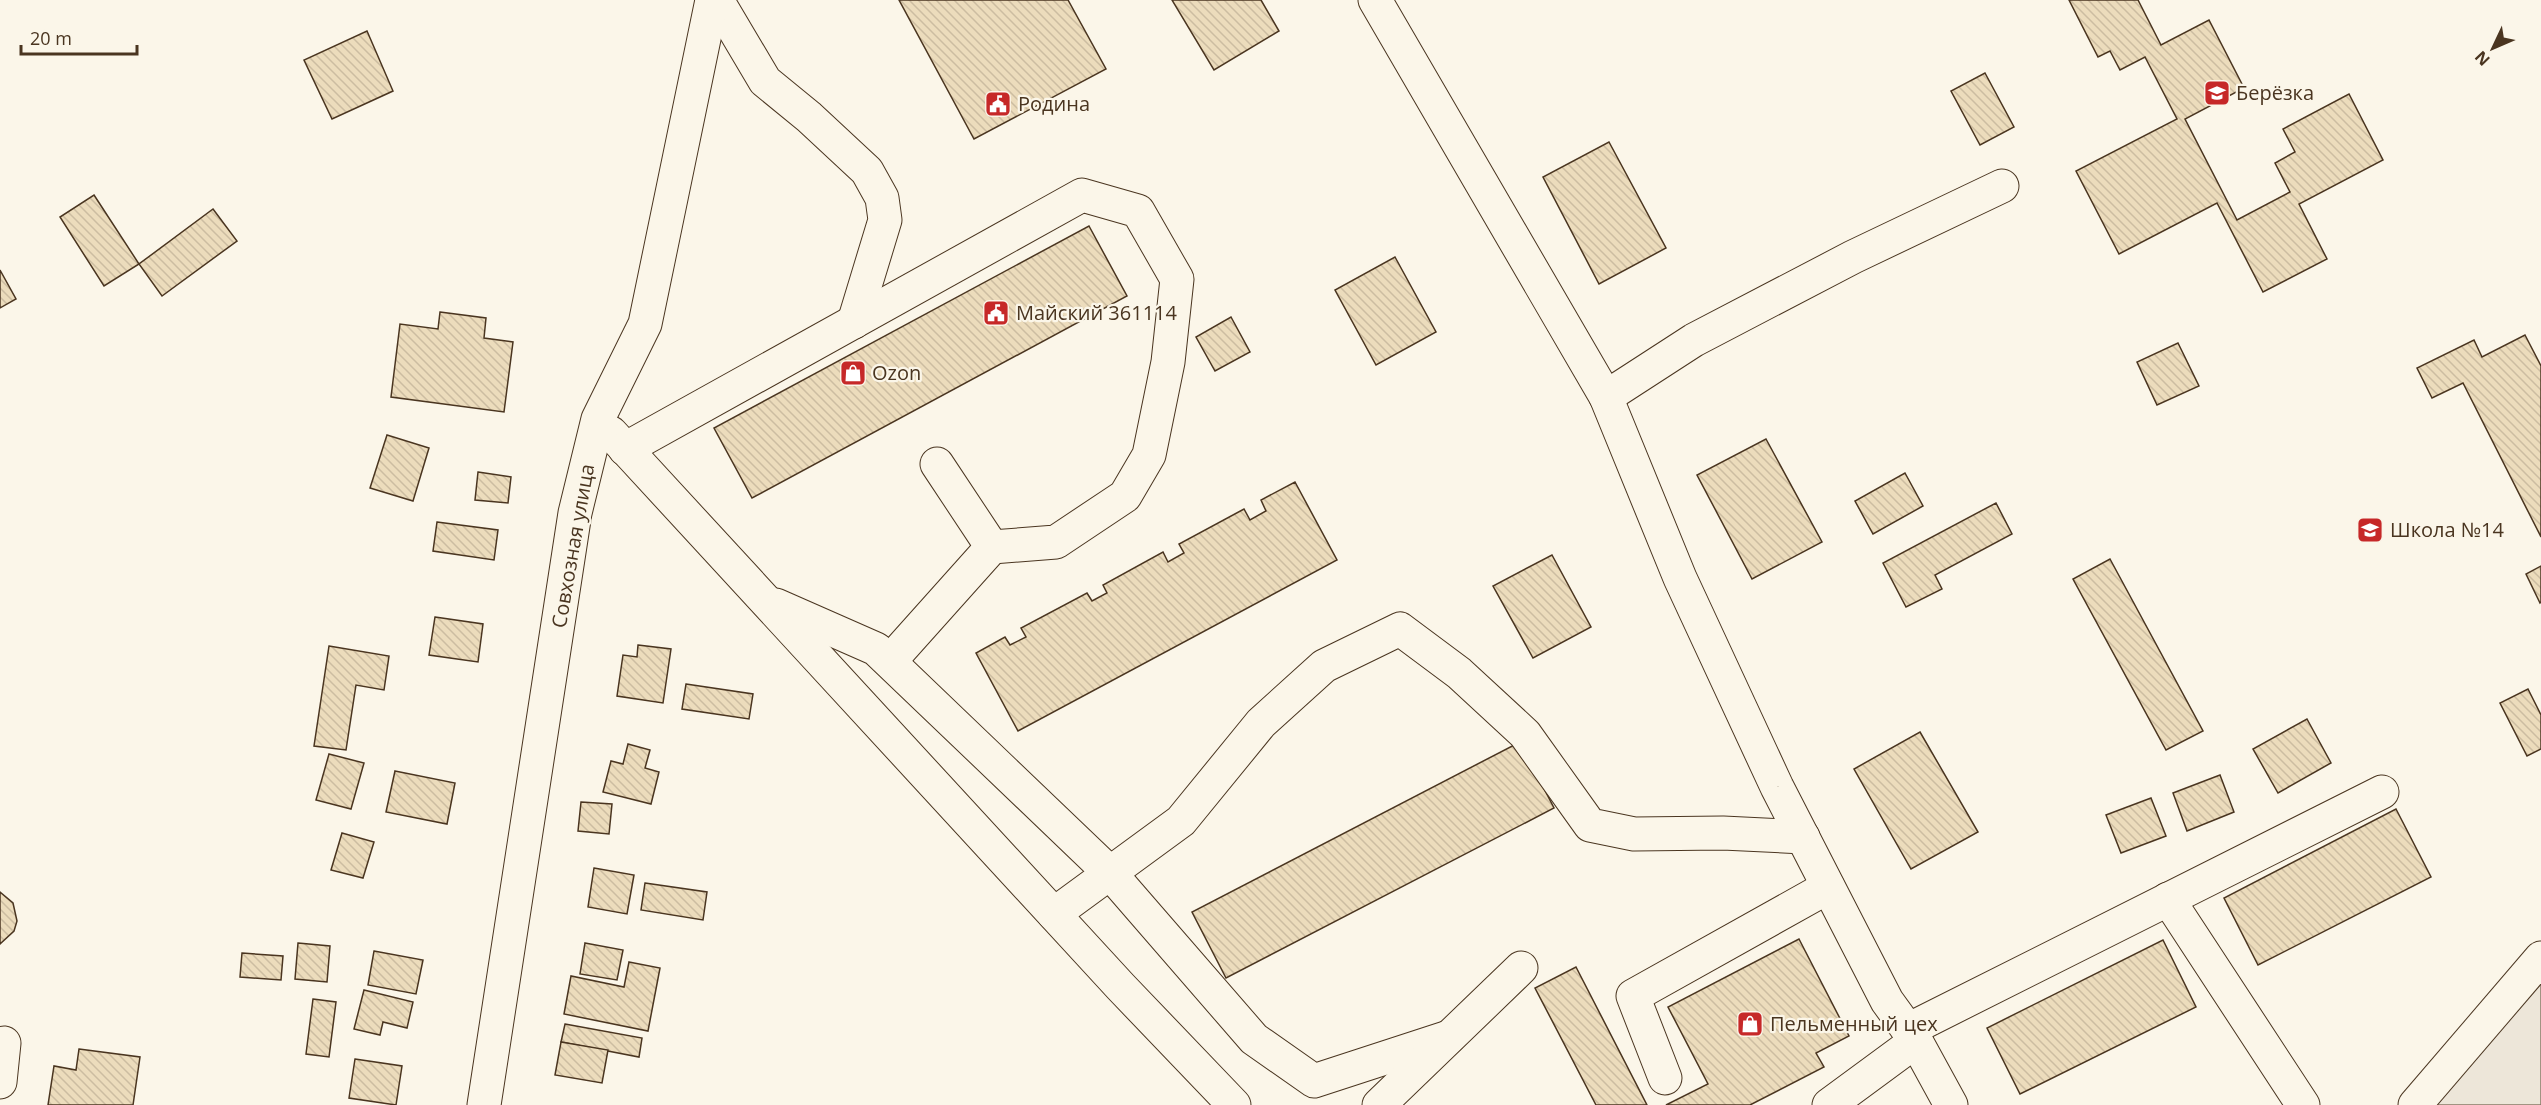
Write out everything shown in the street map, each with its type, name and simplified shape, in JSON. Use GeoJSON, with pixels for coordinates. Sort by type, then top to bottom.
{"type":"FeatureCollection","features":[{"type":"Feature","properties":{"kind":"street","name":"Совхозная улица"},"geometry":{"type":"LineString","coordinates":[[484,1105],[575,513],[598,419],[645,324],[712,0]]}},
{"type":"Feature","properties":{"kind":"street"},"geometry":{"type":"LineString","coordinates":[[717,0],[765,81],[867,171],[882,198],[885,220],[854,322]]}},
{"type":"Feature","properties":{"kind":"street"},"geometry":{"type":"LineString","coordinates":[[1375,0],[1606,397],[1680,578],[1776,787],[1887,1001],[1912,1035],[1951,1105]]}},
{"type":"Feature","properties":{"kind":"street"},"geometry":{"type":"LineString","coordinates":[[1606,397],[1694,340],[1853,256],[2002,186]]}},
{"type":"Feature","properties":{"kind":"street"},"geometry":{"type":"LineString","coordinates":[[625,449],[1082,195],[1138,211],[1177,279],[1168,362],[1149,454],[1125,496],[1056,542],[992,548],[890,661]]}},
{"type":"Feature","properties":{"kind":"street"},"geometry":{"type":"LineString","coordinates":[[598,419],[1054,914],[1234,1105]]}},
{"type":"Feature","properties":{"kind":"street"},"geometry":{"type":"LineString","coordinates":[[937,464],[992,548]]}},
{"type":"Feature","properties":{"kind":"street"},"geometry":{"type":"LineString","coordinates":[[765,600],[876,649],[890,661],[1110,873],[1254,1039],[1314,1081],[1449,1037]]}},
{"type":"Feature","properties":{"kind":"street"},"geometry":{"type":"LineString","coordinates":[[1054,914],[1181,821],[1262,723],[1324,666],[1400,629],[1460,673],[1525,734],[1590,825],[1634,834],[1723,833],[1803,837]]}},
{"type":"Feature","properties":{"kind":"street"},"geometry":{"type":"LineString","coordinates":[[1829,1105],[1912,1035],[2168,899],[2382,792]]}},
{"type":"Feature","properties":{"kind":"street"},"geometry":{"type":"LineString","coordinates":[[1665,1078],[1633,996],[1828,887]]}},
{"type":"Feature","properties":{"kind":"street"},"geometry":{"type":"LineString","coordinates":[[2168,899],[2303,1105]]}},
{"type":"Feature","properties":{"kind":"street"},"geometry":{"type":"LineString","coordinates":[[2415,1105],[2541,958]]}},
{"type":"Feature","properties":{"kind":"street"},"geometry":{"type":"LineString","coordinates":[[1379,1105],[1521,968]]}},
{"type":"Feature","properties":{"kind":"street"},"geometry":{"type":"LineString","coordinates":[[0,1082],[4,1043]]}},
{"type":"Feature","properties":{"kind":"shaded area"},"geometry":{"type":"Polygon","coordinates":[[[2541,958],[2541,1105],[2415,1105],[2541,958]]]}},
{"type":"Feature","properties":{"kind":"building","name":"Родина"},"geometry":{"type":"Polygon","coordinates":[[[899,0],[1068,0],[1106,69],[974,139],[899,0]]]}},
{"type":"Feature","properties":{"kind":"building"},"geometry":{"type":"Polygon","coordinates":[[[1172,0],[1261,0],[1279,31],[1214,70],[1172,0]]]}},
{"type":"Feature","properties":{"kind":"building"},"geometry":{"type":"Polygon","coordinates":[[[2069,0],[2138,0],[2161,45],[2209,20],[2244,88],[2185,119],[2237,220],[2290,192],[2275,163],[2295,152],[2283,129],[2349,94],[2383,160],[2299,204],[2327,259],[2263,292],[2217,203],[2119,254],[2076,171],[2177,119],[2145,57],[2120,70],[2110,51],[2098,57],[2069,0]]]}},
{"type":"Feature","properties":{"kind":"building"},"geometry":{"type":"Polygon","coordinates":[[[367,31],[393,91],[332,119],[304,60],[367,31]]]}},
{"type":"Feature","properties":{"kind":"building"},"geometry":{"type":"Polygon","coordinates":[[[1985,73],[2014,127],[1980,145],[1951,91],[1985,73]]]}},
{"type":"Feature","properties":{"kind":"building"},"geometry":{"type":"Polygon","coordinates":[[[1609,142],[1666,248],[1599,284],[1543,177],[1609,142]]]}},
{"type":"Feature","properties":{"kind":"building"},"geometry":{"type":"Polygon","coordinates":[[[94,195],[139,264],[104,286],[60,217],[94,195]]]}},
{"type":"Feature","properties":{"kind":"building"},"geometry":{"type":"Polygon","coordinates":[[[213,209],[237,241],[162,296],[139,264],[213,209]]]}},
{"type":"Feature","properties":{"kind":"building"},"geometry":{"type":"Polygon","coordinates":[[[1089,226],[1127,296],[752,498],[714,428],[1089,226]]]}},
{"type":"Feature","properties":{"kind":"building"},"geometry":{"type":"Polygon","coordinates":[[[1395,257],[1436,332],[1376,365],[1335,290],[1395,257]]]}},
{"type":"Feature","properties":{"kind":"building"},"geometry":{"type":"Polygon","coordinates":[[[0,270],[16,299],[0,308],[0,270]]]}},
{"type":"Feature","properties":{"kind":"building"},"geometry":{"type":"Polygon","coordinates":[[[440,312],[486,318],[484,338],[513,342],[504,412],[391,397],[400,324],[438,329],[440,312]]]}},
{"type":"Feature","properties":{"kind":"building"},"geometry":{"type":"Polygon","coordinates":[[[1231,317],[1250,352],[1215,371],[1196,337],[1231,317]]]}},
{"type":"Feature","properties":{"kind":"building"},"geometry":{"type":"Polygon","coordinates":[[[2525,335],[2541,366],[2541,537],[2463,383],[2432,398],[2417,368],[2474,340],[2482,357],[2525,335]]]}},
{"type":"Feature","properties":{"kind":"building"},"geometry":{"type":"Polygon","coordinates":[[[2178,343],[2199,386],[2157,405],[2137,362],[2178,343]]]}},
{"type":"Feature","properties":{"kind":"building"},"geometry":{"type":"Polygon","coordinates":[[[387,435],[429,448],[413,501],[370,488],[387,435]]]}},
{"type":"Feature","properties":{"kind":"building"},"geometry":{"type":"Polygon","coordinates":[[[1766,439],[1822,542],[1752,579],[1697,475],[1766,439]]]}},
{"type":"Feature","properties":{"kind":"building"},"geometry":{"type":"Polygon","coordinates":[[[478,472],[511,477],[508,503],[475,500],[478,472]]]}},
{"type":"Feature","properties":{"kind":"building"},"geometry":{"type":"Polygon","coordinates":[[[1905,473],[1923,506],[1873,534],[1855,501],[1905,473]]]}},
{"type":"Feature","properties":{"kind":"building"},"geometry":{"type":"Polygon","coordinates":[[[1295,482],[1337,560],[1018,731],[976,653],[1005,637],[1010,645],[1026,637],[1021,628],[1087,593],[1092,601],[1107,593],[1103,585],[1163,552],[1168,562],[1184,553],[1179,544],[1244,509],[1250,520],[1266,511],[1261,500],[1295,482]]]}},
{"type":"Feature","properties":{"kind":"building"},"geometry":{"type":"Polygon","coordinates":[[[1996,503],[2012,534],[1935,575],[1942,589],[1906,607],[1883,563],[1996,503]]]}},
{"type":"Feature","properties":{"kind":"building"},"geometry":{"type":"Polygon","coordinates":[[[437,522],[498,530],[494,560],[433,551],[437,522]]]}},
{"type":"Feature","properties":{"kind":"building"},"geometry":{"type":"Polygon","coordinates":[[[1552,555],[1591,627],[1533,658],[1493,586],[1552,555]]]}},
{"type":"Feature","properties":{"kind":"building"},"geometry":{"type":"Polygon","coordinates":[[[2110,559],[2203,731],[2166,750],[2073,579],[2110,559]]]}},
{"type":"Feature","properties":{"kind":"building"},"geometry":{"type":"Polygon","coordinates":[[[2541,566],[2541,602],[2540,603],[2526,574],[2541,566]]]}},
{"type":"Feature","properties":{"kind":"building"},"geometry":{"type":"Polygon","coordinates":[[[435,617],[483,624],[478,662],[429,655],[435,617]]]}},
{"type":"Feature","properties":{"kind":"building"},"geometry":{"type":"Polygon","coordinates":[[[638,645],[671,649],[663,703],[617,696],[623,655],[637,657],[638,645]]]}},
{"type":"Feature","properties":{"kind":"building"},"geometry":{"type":"Polygon","coordinates":[[[329,646],[389,656],[384,690],[356,685],[346,750],[314,746],[329,646]]]}},
{"type":"Feature","properties":{"kind":"building"},"geometry":{"type":"Polygon","coordinates":[[[686,684],[753,694],[749,719],[682,709],[686,684]]]}},
{"type":"Feature","properties":{"kind":"building"},"geometry":{"type":"Polygon","coordinates":[[[2528,689],[2541,715],[2541,749],[2527,756],[2500,703],[2528,689]]]}},
{"type":"Feature","properties":{"kind":"building"},"geometry":{"type":"Polygon","coordinates":[[[2307,719],[2331,763],[2278,793],[2253,749],[2307,719]]]}},
{"type":"Feature","properties":{"kind":"building"},"geometry":{"type":"Polygon","coordinates":[[[1920,732],[1978,832],[1911,869],[1854,769],[1920,732]]]}},
{"type":"Feature","properties":{"kind":"building"},"geometry":{"type":"Polygon","coordinates":[[[1520,742],[1554,808],[1226,978],[1192,912],[1520,742]]]}},
{"type":"Feature","properties":{"kind":"building"},"geometry":{"type":"Polygon","coordinates":[[[628,744],[650,750],[645,768],[659,772],[651,804],[603,792],[611,761],[623,764],[628,744]]]}},
{"type":"Feature","properties":{"kind":"building"},"geometry":{"type":"Polygon","coordinates":[[[329,754],[364,763],[351,809],[316,800],[329,754]]]}},
{"type":"Feature","properties":{"kind":"building"},"geometry":{"type":"Polygon","coordinates":[[[395,771],[455,783],[447,824],[386,812],[395,771]]]}},
{"type":"Feature","properties":{"kind":"building"},"geometry":{"type":"Polygon","coordinates":[[[2220,775],[2234,812],[2187,831],[2173,793],[2220,775]]]}},
{"type":"Feature","properties":{"kind":"building"},"geometry":{"type":"Polygon","coordinates":[[[2151,798],[2166,836],[2121,853],[2106,815],[2151,798]]]}},
{"type":"Feature","properties":{"kind":"building"},"geometry":{"type":"Polygon","coordinates":[[[581,802],[612,804],[609,834],[578,831],[581,802]]]}},
{"type":"Feature","properties":{"kind":"building"},"geometry":{"type":"Polygon","coordinates":[[[2396,809],[2431,877],[2258,965],[2224,898],[2396,809]]]}},
{"type":"Feature","properties":{"kind":"building"},"geometry":{"type":"Polygon","coordinates":[[[342,833],[374,842],[363,878],[331,870],[342,833]]]}},
{"type":"Feature","properties":{"kind":"building"},"geometry":{"type":"Polygon","coordinates":[[[594,868],[634,875],[627,914],[588,907],[594,868]]]}},
{"type":"Feature","properties":{"kind":"building"},"geometry":{"type":"Polygon","coordinates":[[[645,883],[707,892],[703,920],[641,910],[645,883]]]}},
{"type":"Feature","properties":{"kind":"building"},"geometry":{"type":"Polygon","coordinates":[[[0,892],[13,903],[17,921],[14,931],[0,944],[0,892]]]}},
{"type":"Feature","properties":{"kind":"building"},"geometry":{"type":"Polygon","coordinates":[[[1799,939],[1849,1036],[1816,1053],[1824,1067],[1750,1105],[1666,1105],[1708,1084],[1668,1007],[1799,939]]]}},
{"type":"Feature","properties":{"kind":"building"},"geometry":{"type":"Polygon","coordinates":[[[2163,940],[2196,1007],[2020,1094],[1987,1028],[2163,940]]]}},
{"type":"Feature","properties":{"kind":"building"},"geometry":{"type":"Polygon","coordinates":[[[298,943],[330,946],[327,982],[295,979],[298,943]]]}},
{"type":"Feature","properties":{"kind":"building"},"geometry":{"type":"Polygon","coordinates":[[[585,943],[623,950],[617,980],[580,974],[585,943]]]}},
{"type":"Feature","properties":{"kind":"building"},"geometry":{"type":"Polygon","coordinates":[[[374,951],[423,960],[416,994],[368,985],[374,951]]]}},
{"type":"Feature","properties":{"kind":"building"},"geometry":{"type":"Polygon","coordinates":[[[242,953],[283,956],[281,980],[240,977],[242,953]]]}},
{"type":"Feature","properties":{"kind":"building"},"geometry":{"type":"Polygon","coordinates":[[[629,962],[660,968],[648,1031],[564,1014],[571,976],[624,987],[629,962]]]}},
{"type":"Feature","properties":{"kind":"building"},"geometry":{"type":"Polygon","coordinates":[[[1576,967],[1647,1105],[1596,1105],[1535,988],[1576,967]]]}},
{"type":"Feature","properties":{"kind":"building"},"geometry":{"type":"Polygon","coordinates":[[[364,990],[413,1002],[407,1028],[383,1022],[380,1035],[354,1029],[364,990]]]}},
{"type":"Feature","properties":{"kind":"building"},"geometry":{"type":"Polygon","coordinates":[[[313,999],[336,1002],[329,1057],[306,1054],[313,999]]]}},
{"type":"Feature","properties":{"kind":"building"},"geometry":{"type":"Polygon","coordinates":[[[565,1024],[642,1038],[639,1057],[561,1042],[565,1024]]]}},
{"type":"Feature","properties":{"kind":"building"},"geometry":{"type":"Polygon","coordinates":[[[561,1042],[608,1050],[602,1083],[555,1075],[561,1042]]]}},
{"type":"Feature","properties":{"kind":"building"},"geometry":{"type":"Polygon","coordinates":[[[79,1049],[140,1057],[133,1105],[48,1105],[54,1066],[76,1070],[79,1049]]]}},
{"type":"Feature","properties":{"kind":"building"},"geometry":{"type":"Polygon","coordinates":[[[355,1059],[402,1066],[396,1105],[349,1098],[355,1059]]]}},
{"type":"Feature","properties":{"kind":"place","name":"Берёзка"},"geometry":{"type":"Point","coordinates":[2217,93]}},
{"type":"Feature","properties":{"kind":"place","name":"Родина"},"geometry":{"type":"Point","coordinates":[998,104]}},
{"type":"Feature","properties":{"kind":"place","name":"Майский 361114"},"geometry":{"type":"Point","coordinates":[996,313]}},
{"type":"Feature","properties":{"kind":"place","name":"Ozon"},"geometry":{"type":"Point","coordinates":[853,373]}},
{"type":"Feature","properties":{"kind":"place","name":"Школа №14"},"geometry":{"type":"Point","coordinates":[2370,530]}},
{"type":"Feature","properties":{"kind":"place","name":"Пельменный цех"},"geometry":{"type":"Point","coordinates":[1750,1024]}}]}
